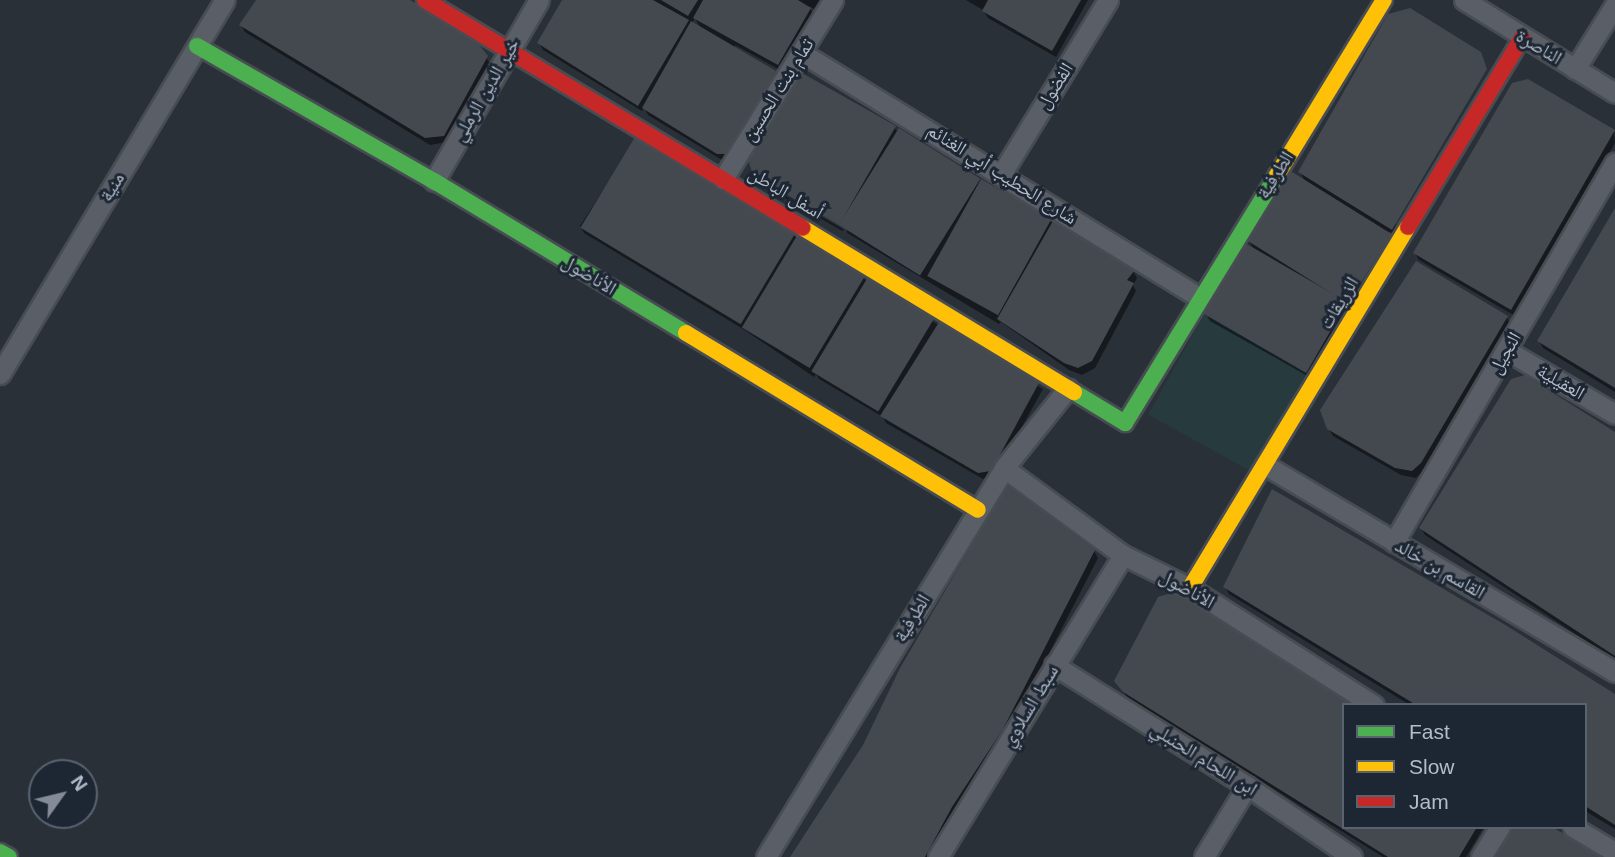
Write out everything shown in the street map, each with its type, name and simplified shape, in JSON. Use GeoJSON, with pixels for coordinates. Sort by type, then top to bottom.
{"type":"FeatureCollection","features":[{"type":"Feature","properties":{"kind":"street"},"geometry":{"type":"LineString","coordinates":[[202,0],[222,5]]}},
{"type":"Feature","properties":{"kind":"street","name":"أسفل الباطن"},"geometry":{"type":"LineString","coordinates":[[425,0],[510,48],[1125,423]]}},
{"type":"Feature","properties":{"kind":"street","name":"خير الدين الرملي"},"geometry":{"type":"LineString","coordinates":[[433,181],[539,0]]}},
{"type":"Feature","properties":{"kind":"street","name":"تمام بنت الحسين"},"geometry":{"type":"LineString","coordinates":[[723,179],[803,53],[833,0]]}},
{"type":"Feature","properties":{"kind":"street","name":"الفضول"},"geometry":{"type":"LineString","coordinates":[[1002,173],[1108,0]]}},
{"type":"Feature","properties":{"kind":"street","name":"الطرفية"},"geometry":{"type":"LineString","coordinates":[[1125,423],[1199,297],[1384,0]]}},
{"type":"Feature","properties":{"kind":"street","name":"الناصرة"},"geometry":{"type":"LineString","coordinates":[[1464,0],[1615,93]]}},
{"type":"Feature","properties":{"kind":"street","name":"منية"},"geometry":{"type":"LineString","coordinates":[[0,374],[222,5]]}},
{"type":"Feature","properties":{"kind":"street"},"geometry":{"type":"LineString","coordinates":[[1575,69],[1615,5]]}},
{"type":"Feature","properties":{"kind":"street","name":"الزريقات"},"geometry":{"type":"LineString","coordinates":[[1189,588],[1522,38]]}},
{"type":"Feature","properties":{"kind":"street","name":"الأناضول"},"geometry":{"type":"LineString","coordinates":[[197,46],[433,181],[978,510]]}},
{"type":"Feature","properties":{"kind":"street","name":"شارع الحطيب أبي الغنائم"},"geometry":{"type":"LineString","coordinates":[[803,53],[1002,173],[1199,297]]}},
{"type":"Feature","properties":{"kind":"street","name":"النجيل"},"geometry":{"type":"LineString","coordinates":[[1394,542],[1615,163]]}},
{"type":"Feature","properties":{"kind":"street","name":"العقيلية"},"geometry":{"type":"LineString","coordinates":[[1506,350],[1615,414]]}},
{"type":"Feature","properties":{"kind":"street","name":"الطرفية"},"geometry":{"type":"LineString","coordinates":[[766,857],[1004,468],[1068,388]]}},
{"type":"Feature","properties":{"kind":"street","name":"القاسم بن خالد"},"geometry":{"type":"LineString","coordinates":[[1265,465],[1615,672]]}},
{"type":"Feature","properties":{"kind":"street","name":"الأناضول"},"geometry":{"type":"LineString","coordinates":[[1004,468],[1124,555],[1189,588],[1371,703]]}},
{"type":"Feature","properties":{"kind":"street","name":"سبط السلاوي"},"geometry":{"type":"LineString","coordinates":[[938,857],[1124,555]]}},
{"type":"Feature","properties":{"kind":"street","name":"ابن اللحام الحنبلي"},"geometry":{"type":"LineString","coordinates":[[1054,665],[1247,786],[1352,857]]}},
{"type":"Feature","properties":{"kind":"street"},"geometry":{"type":"LineString","coordinates":[[1204,857],[1247,786]]}},
{"type":"Feature","properties":{"kind":"street"},"geometry":{"type":"LineString","coordinates":[[1481,857],[1499,829]]}},
{"type":"Feature","properties":{"kind":"street"},"geometry":{"type":"LineString","coordinates":[[1576,829],[1615,852]]}},
{"type":"Feature","properties":{"kind":"street"},"geometry":{"type":"LineString","coordinates":[[0,852],[9,857]]}},
{"type":"Feature","properties":{"kind":"green space"},"geometry":{"type":"Polygon","coordinates":[[[1204,314],[1307,371],[1251,472],[1148,415],[1204,314]]]}},
{"type":"Feature","properties":{"kind":"building"},"geometry":{"type":"Polygon","coordinates":[[[256,0],[410,0],[474,38],[488,56],[444,136],[425,138],[239,25],[256,0]]]}},
{"type":"Feature","properties":{"kind":"building"},"geometry":{"type":"Polygon","coordinates":[[[562,0],[653,0],[689,20],[638,106],[537,43],[562,0]]]}},
{"type":"Feature","properties":{"kind":"building"},"geometry":{"type":"Polygon","coordinates":[[[661,0],[698,0],[688,16],[661,0]]]}},
{"type":"Feature","properties":{"kind":"building"},"geometry":{"type":"Polygon","coordinates":[[[703,0],[798,0],[811,8],[778,65],[693,18],[703,0]]]}},
{"type":"Feature","properties":{"kind":"building"},"geometry":{"type":"Polygon","coordinates":[[[988,0],[1081,0],[1052,51],[982,11],[988,0]]]}},
{"type":"Feature","properties":{"kind":"building"},"geometry":{"type":"Polygon","coordinates":[[[1410,8],[1481,52],[1487,69],[1392,230],[1298,172],[1388,14],[1410,8]]]}},
{"type":"Feature","properties":{"kind":"building"},"geometry":{"type":"Polygon","coordinates":[[[691,21],[776,71],[727,154],[717,154],[642,108],[691,21]]]}},
{"type":"Feature","properties":{"kind":"building"},"geometry":{"type":"Polygon","coordinates":[[[802,73],[896,126],[839,225],[753,175],[748,160],[802,73]]]}},
{"type":"Feature","properties":{"kind":"building"},"geometry":{"type":"Polygon","coordinates":[[[1528,79],[1615,130],[1511,310],[1413,253],[1512,83],[1528,79]]]}},
{"type":"Feature","properties":{"kind":"building"},"geometry":{"type":"Polygon","coordinates":[[[899,128],[980,179],[920,276],[839,225],[899,128]]]}},
{"type":"Feature","properties":{"kind":"building"},"geometry":{"type":"Polygon","coordinates":[[[635,137],[795,233],[741,324],[580,228],[635,137]]]}},
{"type":"Feature","properties":{"kind":"building"},"geometry":{"type":"Polygon","coordinates":[[[1289,170],[1392,234],[1348,304],[1246,240],[1289,170]]]}},
{"type":"Feature","properties":{"kind":"building"},"geometry":{"type":"Polygon","coordinates":[[[981,179],[1052,218],[998,315],[927,276],[981,179]]]}},
{"type":"Feature","properties":{"kind":"building"},"geometry":{"type":"Polygon","coordinates":[[[1615,208],[1615,388],[1537,341],[1615,208]]]}},
{"type":"Feature","properties":{"kind":"building"},"geometry":{"type":"Polygon","coordinates":[[[1053,221],[1135,270],[1127,280],[1134,283],[1092,361],[1078,368],[1064,363],[997,319],[1053,221]]]}},
{"type":"Feature","properties":{"kind":"building"},"geometry":{"type":"Polygon","coordinates":[[[798,234],[866,275],[810,368],[742,327],[798,234]]]}},
{"type":"Feature","properties":{"kind":"building"},"geometry":{"type":"Polygon","coordinates":[[[1245,243],[1347,302],[1306,373],[1204,314],[1245,243]]]}},
{"type":"Feature","properties":{"kind":"building"},"geometry":{"type":"Polygon","coordinates":[[[1416,261],[1508,316],[1421,463],[1412,471],[1395,468],[1327,429],[1320,410],[1416,261]]]}},
{"type":"Feature","properties":{"kind":"building"},"geometry":{"type":"Polygon","coordinates":[[[868,277],[935,317],[878,411],[811,371],[868,277]]]}},
{"type":"Feature","properties":{"kind":"building"},"geometry":{"type":"Polygon","coordinates":[[[941,319],[1040,381],[991,471],[978,473],[880,416],[941,319]]]}},
{"type":"Feature","properties":{"kind":"building"},"geometry":{"type":"Polygon","coordinates":[[[1525,375],[1615,432],[1615,656],[1419,528],[1511,379],[1525,375]]]}},
{"type":"Feature","properties":{"kind":"building"},"geometry":{"type":"Polygon","coordinates":[[[1007,485],[1095,550],[1003,729],[952,807],[925,857],[790,857],[863,745],[900,668],[1007,485]]]}},
{"type":"Feature","properties":{"kind":"building"},"geometry":{"type":"Polygon","coordinates":[[[1272,489],[1507,626],[1615,694],[1615,825],[1587,807],[1587,703],[1413,703],[1223,587],[1272,489]]]}},
{"type":"Feature","properties":{"kind":"building"},"geometry":{"type":"Polygon","coordinates":[[[1171,593],[1179,594],[1359,703],[1342,703],[1342,828],[1123,692],[1114,681],[1158,597],[1171,593]]]}},
{"type":"Feature","properties":{"kind":"building"},"geometry":{"type":"Polygon","coordinates":[[[1343,829],[1476,829],[1459,857],[1388,857],[1343,829]]]}},
{"type":"Feature","properties":{"kind":"building"},"geometry":{"type":"Polygon","coordinates":[[[1508,829],[1555,829],[1604,857],[1491,857],[1508,829]]]}},
{"type":"Feature","properties":{"kind":"traffic: fast"},"geometry":{"type":"LineString","coordinates":[[197,46],[434,181],[686,333]]}},
{"type":"Feature","properties":{"kind":"traffic: fast"},"geometry":{"type":"LineString","coordinates":[[1074,392],[1125,423],[1277,175]]}},
{"type":"Feature","properties":{"kind":"traffic: fast"},"geometry":{"type":"LineString","coordinates":[[0,852],[9,857]]}},
{"type":"Feature","properties":{"kind":"traffic: slow"},"geometry":{"type":"LineString","coordinates":[[1277,175],[1384,0]]}},
{"type":"Feature","properties":{"kind":"traffic: slow"},"geometry":{"type":"LineString","coordinates":[[1190,588],[1408,227]]}},
{"type":"Feature","properties":{"kind":"traffic: slow"},"geometry":{"type":"LineString","coordinates":[[803,228],[1074,392]]}},
{"type":"Feature","properties":{"kind":"traffic: slow"},"geometry":{"type":"LineString","coordinates":[[686,333],[978,510]]}},
{"type":"Feature","properties":{"kind":"traffic: jam"},"geometry":{"type":"LineString","coordinates":[[425,0],[803,228]]}},
{"type":"Feature","properties":{"kind":"traffic: jam"},"geometry":{"type":"LineString","coordinates":[[1408,227],[1522,38]]}}]}
